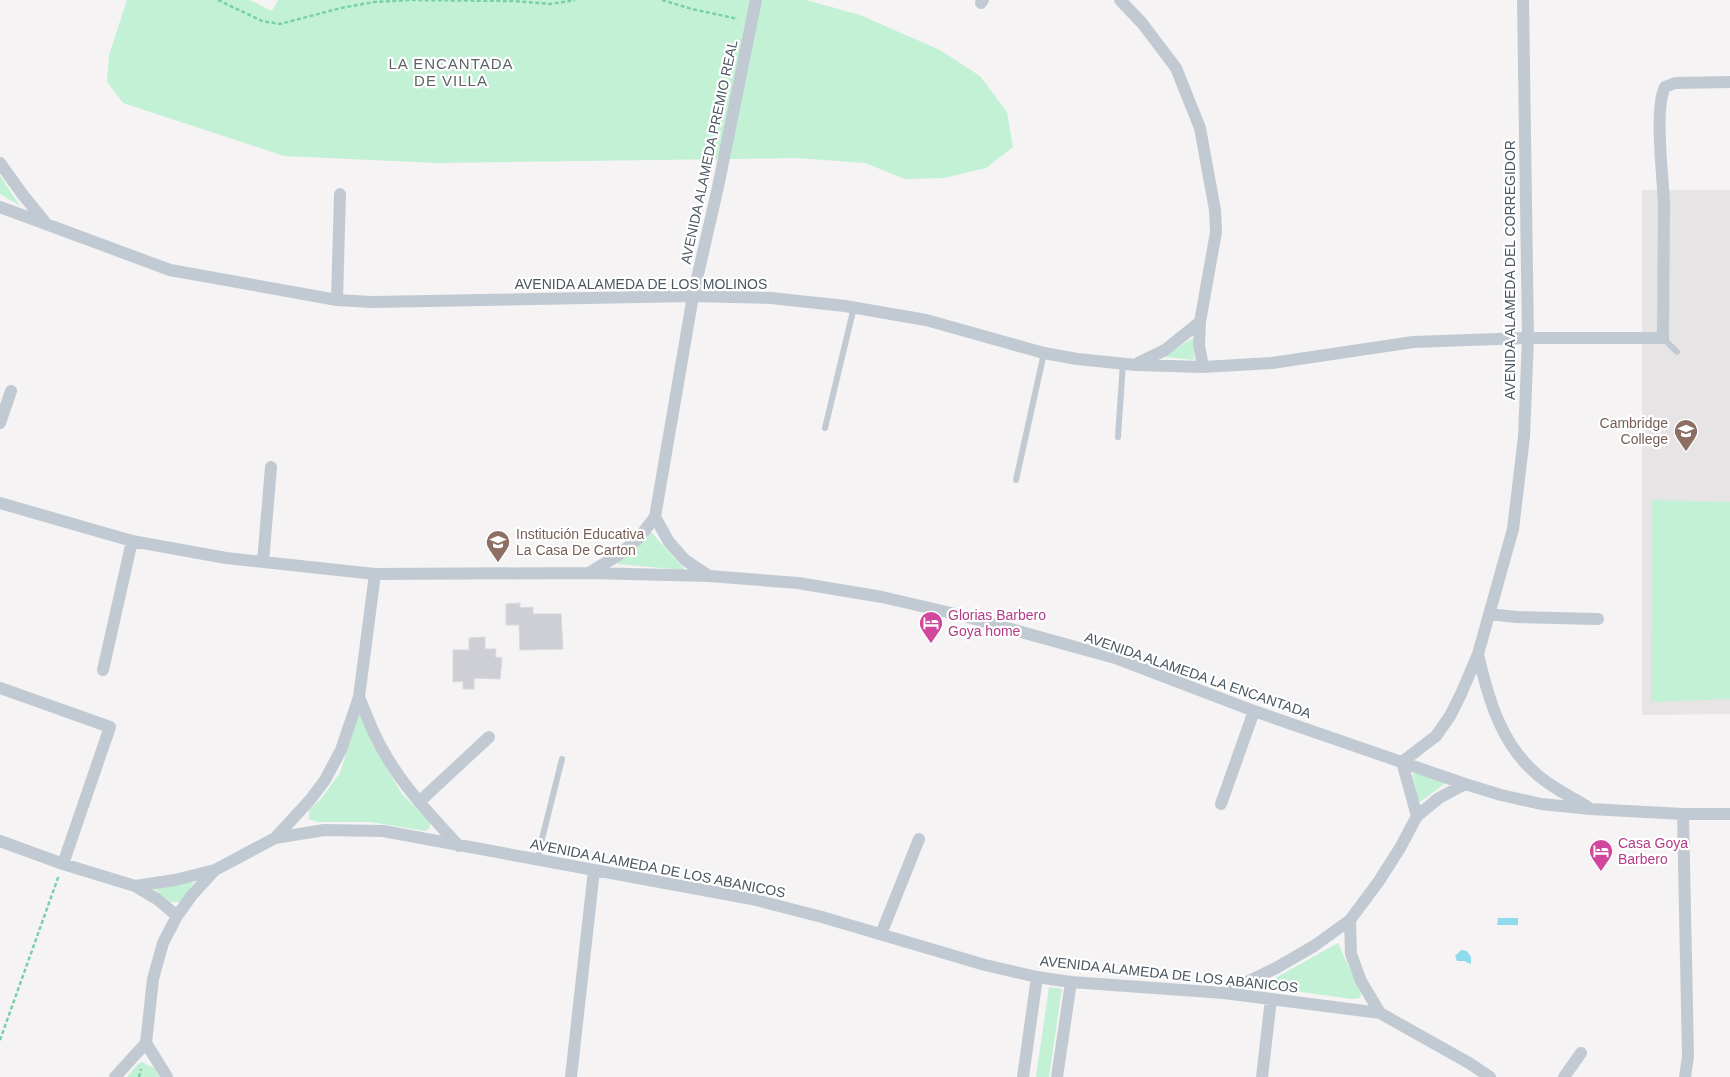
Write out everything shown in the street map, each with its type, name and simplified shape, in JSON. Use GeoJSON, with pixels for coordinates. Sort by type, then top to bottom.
{"type":"FeatureCollection","features":[{"type":"Feature","properties":{"kind":"street","name":"AVENIDA ALAMEDA PREMIO REAL"},"geometry":{"type":"LineString","coordinates":[[589,574],[618,556],[638,539],[655,517],[693,296],[718,187],[756,0]]}},
{"type":"Feature","properties":{"kind":"street"},"geometry":{"type":"LineString","coordinates":[[1120,0],[1142,23],[1176,68],[1200,128],[1215,210],[1216,232],[1200,322],[1199,345],[1202,366]]}},
{"type":"Feature","properties":{"kind":"street","name":"AVENIDA ALAMEDA DEL CORREGIDOR"},"geometry":{"type":"LineString","coordinates":[[1402,762],[1436,736],[1450,716],[1478,654],[1513,529],[1524,438],[1528,338],[1523,0]]}},
{"type":"Feature","properties":{"kind":"street"},"geometry":{"type":"LineString","coordinates":[[1663,338],[1664,202],[1660,95],[1665,87],[1675,83],[1730,82]]}},
{"type":"Feature","properties":{"kind":"street"},"geometry":{"type":"LineString","coordinates":[[0,163],[46,224]]}},
{"type":"Feature","properties":{"kind":"street"},"geometry":{"type":"LineString","coordinates":[[337,300],[340,194]]}},
{"type":"Feature","properties":{"kind":"street","name":"AVENIDA ALAMEDA DE LOS MOLINOS"},"geometry":{"type":"LineString","coordinates":[[0,207],[170,270],[337,300],[372,302],[693,296],[770,298],[854,307],[926,320],[1044,353],[1078,359],[1136,365],[1202,366],[1272,363],[1412,342],[1528,338],[1663,338]]}},
{"type":"Feature","properties":{"kind":"street"},"geometry":{"type":"LineString","coordinates":[[1136,365],[1165,350],[1200,322]]}},
{"type":"Feature","properties":{"kind":"street"},"geometry":{"type":"LineString","coordinates":[[0,423],[11,391]]}},
{"type":"Feature","properties":{"kind":"street"},"geometry":{"type":"LineString","coordinates":[[263,562],[271,467]]}},
{"type":"Feature","properties":{"kind":"street","name":"AVENIDA ALAMEDA LA ENCANTADA"},"geometry":{"type":"LineString","coordinates":[[0,503],[132,540],[226,558],[375,574],[709,576],[798,583],[882,597],[964,616],[1116,658],[1254,711],[1465,784],[1541,804],[1683,814],[1730,814]]}},
{"type":"Feature","properties":{"kind":"street"},"geometry":{"type":"LineString","coordinates":[[655,517],[669,542],[685,560],[709,576]]}},
{"type":"Feature","properties":{"kind":"street"},"geometry":{"type":"LineString","coordinates":[[103,670],[132,540]]}},
{"type":"Feature","properties":{"kind":"street"},"geometry":{"type":"LineString","coordinates":[[275,838],[310,800],[341,750],[360,697],[375,574]]}},
{"type":"Feature","properties":{"kind":"street"},"geometry":{"type":"LineString","coordinates":[[1489,614],[1516,617],[1598,619]]}},
{"type":"Feature","properties":{"kind":"street","name":"AVENIDA ALAMEDA DEL CORREGIDOR"},"geometry":{"type":"LineString","coordinates":[[1478,654],[1486,689],[1496,717],[1511,746],[1524,762],[1546,782],[1591,809]]}},
{"type":"Feature","properties":{"kind":"street"},"geometry":{"type":"LineString","coordinates":[[0,688],[110,727],[63,864]]}},
{"type":"Feature","properties":{"kind":"street"},"geometry":{"type":"LineString","coordinates":[[360,697],[380,746],[402,781],[459,846]]}},
{"type":"Feature","properties":{"kind":"street"},"geometry":{"type":"LineString","coordinates":[[1221,804],[1254,711]]}},
{"type":"Feature","properties":{"kind":"street"},"geometry":{"type":"LineString","coordinates":[[419,802],[489,737]]}},
{"type":"Feature","properties":{"kind":"street"},"geometry":{"type":"LineString","coordinates":[[1402,762],[1417,816]]}},
{"type":"Feature","properties":{"kind":"street"},"geometry":{"type":"LineString","coordinates":[[1224,993],[1276,968],[1314,946],[1350,920],[1379,881],[1417,816],[1439,798],[1465,784]]}},
{"type":"Feature","properties":{"kind":"street"},"geometry":{"type":"LineString","coordinates":[[1683,814],[1688,1056],[1685,1077]]}},
{"type":"Feature","properties":{"kind":"street","name":"AVENIDA ALAMEDA DE LOS ABANICOS"},"geometry":{"type":"LineString","coordinates":[[0,841],[63,864],[135,886],[175,880],[215,870],[275,838],[324,830],[383,831],[752,899],[985,965],[1037,977],[1071,982],[1224,993],[1380,1012]]}},
{"type":"Feature","properties":{"kind":"street"},"geometry":{"type":"LineString","coordinates":[[881,934],[919,839]]}},
{"type":"Feature","properties":{"kind":"street"},"geometry":{"type":"LineString","coordinates":[[115,1077],[146,1043],[153,979],[163,943],[177,916],[192,895],[215,870]]}},
{"type":"Feature","properties":{"kind":"street"},"geometry":{"type":"LineString","coordinates":[[571,1077],[594,870]]}},
{"type":"Feature","properties":{"kind":"street"},"geometry":{"type":"LineString","coordinates":[[135,886],[158,900],[177,916]]}},
{"type":"Feature","properties":{"kind":"street"},"geometry":{"type":"LineString","coordinates":[[1350,920],[1351,954],[1361,981],[1380,1012],[1490,1077]]}},
{"type":"Feature","properties":{"kind":"street"},"geometry":{"type":"LineString","coordinates":[[1023,1077],[1037,977]]}},
{"type":"Feature","properties":{"kind":"street"},"geometry":{"type":"LineString","coordinates":[[1057,1077],[1071,982]]}},
{"type":"Feature","properties":{"kind":"street"},"geometry":{"type":"LineString","coordinates":[[1262,1077],[1271,999]]}},
{"type":"Feature","properties":{"kind":"street"},"geometry":{"type":"LineString","coordinates":[[146,1043],[167,1077]]}},
{"type":"Feature","properties":{"kind":"street"},"geometry":{"type":"LineString","coordinates":[[1564,1077],[1581,1053]]}},
{"type":"Feature","properties":{"kind":"lane"},"geometry":{"type":"LineString","coordinates":[[825,428],[854,307]]}},
{"type":"Feature","properties":{"kind":"lane"},"geometry":{"type":"LineString","coordinates":[[1663,338],[1678,352]]}},
{"type":"Feature","properties":{"kind":"lane"},"geometry":{"type":"LineString","coordinates":[[1016,480],[1044,353]]}},
{"type":"Feature","properties":{"kind":"lane"},"geometry":{"type":"LineString","coordinates":[[1118,437],[1123,363]]}},
{"type":"Feature","properties":{"kind":"lane"},"geometry":{"type":"LineString","coordinates":[[538,860],[562,759]]}},
{"type":"Feature","properties":{"kind":"path"},"geometry":{"type":"LineString","coordinates":[[218,0],[262,21],[280,24],[341,8],[374,2],[512,1],[551,4],[575,0]]}},
{"type":"Feature","properties":{"kind":"path"},"geometry":{"type":"LineString","coordinates":[[662,0],[692,9],[752,21]]}},
{"type":"Feature","properties":{"kind":"path"},"geometry":{"type":"LineString","coordinates":[[0,1040],[63,864]]}},
{"type":"Feature","properties":{"kind":"shaded area","name":"Cambridge College"},"geometry":{"type":"Polygon","coordinates":[[[1642,190],[1730,190],[1730,714],[1642,715],[1642,190]]]}},
{"type":"Feature","properties":{"kind":"green space"},"geometry":{"type":"Polygon","coordinates":[[[127,0],[250,0],[272,11],[278,0],[806,0],[860,15],[940,50],[980,76],[1007,112],[1013,147],[986,168],[944,178],[905,179],[865,163],[797,158],[437,163],[284,156],[123,103],[107,82],[109,55],[127,0]]]}},
{"type":"Feature","properties":{"kind":"green space"},"geometry":{"type":"Polygon","coordinates":[[[0,175],[1,177],[20,206],[0,194],[0,175]]]}},
{"type":"Feature","properties":{"kind":"green space"},"geometry":{"type":"Polygon","coordinates":[[[1193,338],[1194,360],[1164,357],[1193,338]]]}},
{"type":"Feature","properties":{"kind":"green space"},"geometry":{"type":"Polygon","coordinates":[[[1652,500],[1730,502],[1730,699],[1651,702],[1652,500]]]}},
{"type":"Feature","properties":{"kind":"green space"},"geometry":{"type":"Polygon","coordinates":[[[651,532],[685,570],[617,564],[651,532]]]}},
{"type":"Feature","properties":{"kind":"green space"},"geometry":{"type":"Polygon","coordinates":[[[359,715],[363,718],[371,742],[402,794],[430,822],[430,828],[426,831],[370,822],[317,822],[309,819],[309,810],[320,800],[340,773],[359,715]]]}},
{"type":"Feature","properties":{"kind":"green space"},"geometry":{"type":"Polygon","coordinates":[[[1415,771],[1444,783],[1420,802],[1413,775],[1415,771]]]}},
{"type":"Feature","properties":{"kind":"green space"},"geometry":{"type":"Polygon","coordinates":[[[191,881],[194,882],[180,902],[170,902],[156,890],[156,889],[191,881]]]}},
{"type":"Feature","properties":{"kind":"green space"},"geometry":{"type":"Polygon","coordinates":[[[1338,943],[1361,994],[1360,998],[1352,999],[1272,988],[1269,985],[1270,981],[1338,943]]]}},
{"type":"Feature","properties":{"kind":"green space"},"geometry":{"type":"Polygon","coordinates":[[[1049,987],[1062,989],[1049,1077],[1036,1077],[1049,987]]]}},
{"type":"Feature","properties":{"kind":"green space"},"geometry":{"type":"Polygon","coordinates":[[[142,1062],[154,1068],[159,1077],[127,1077],[142,1062]]]}},
{"type":"Feature","properties":{"kind":"water"},"geometry":{"type":"Polygon","coordinates":[[[1498,918],[1518,918],[1518,925],[1497,925],[1498,918]]]}},
{"type":"Feature","properties":{"kind":"water"},"geometry":{"type":"Polygon","coordinates":[[[1461,950],[1467,951],[1471,957],[1471,964],[1457,961],[1455,956],[1461,950]]]}},
{"type":"Feature","properties":{"kind":"building"},"geometry":{"type":"Polygon","coordinates":[[[520,603],[520,608],[533,607],[533,614],[561,614],[563,649],[520,650],[519,625],[506,625],[506,604],[520,603]]]}},
{"type":"Feature","properties":{"kind":"building"},"geometry":{"type":"Polygon","coordinates":[[[485,637],[485,649],[496,649],[495,657],[502,658],[500,679],[474,678],[474,689],[463,689],[463,681],[453,682],[453,650],[469,650],[469,638],[485,637]]]}},
{"type":"Feature","properties":{"kind":"place","name":"Cambridge College"},"geometry":{"type":"Point","coordinates":[1686,452]}},
{"type":"Feature","properties":{"kind":"place","name":"Institución Educativa La Casa De Carton"},"geometry":{"type":"Point","coordinates":[498,563]}},
{"type":"Feature","properties":{"kind":"place","name":"Glorias Barbero Goya home"},"geometry":{"type":"Point","coordinates":[931,644]}},
{"type":"Feature","properties":{"kind":"place","name":"Casa Goya Barbero"},"geometry":{"type":"Point","coordinates":[1601,872]}},
{"type":"Feature","properties":{"kind":"district","name":"LA ENCANTADA DE VILLA"},"geometry":{"type":"Point","coordinates":[451,72]}}]}
